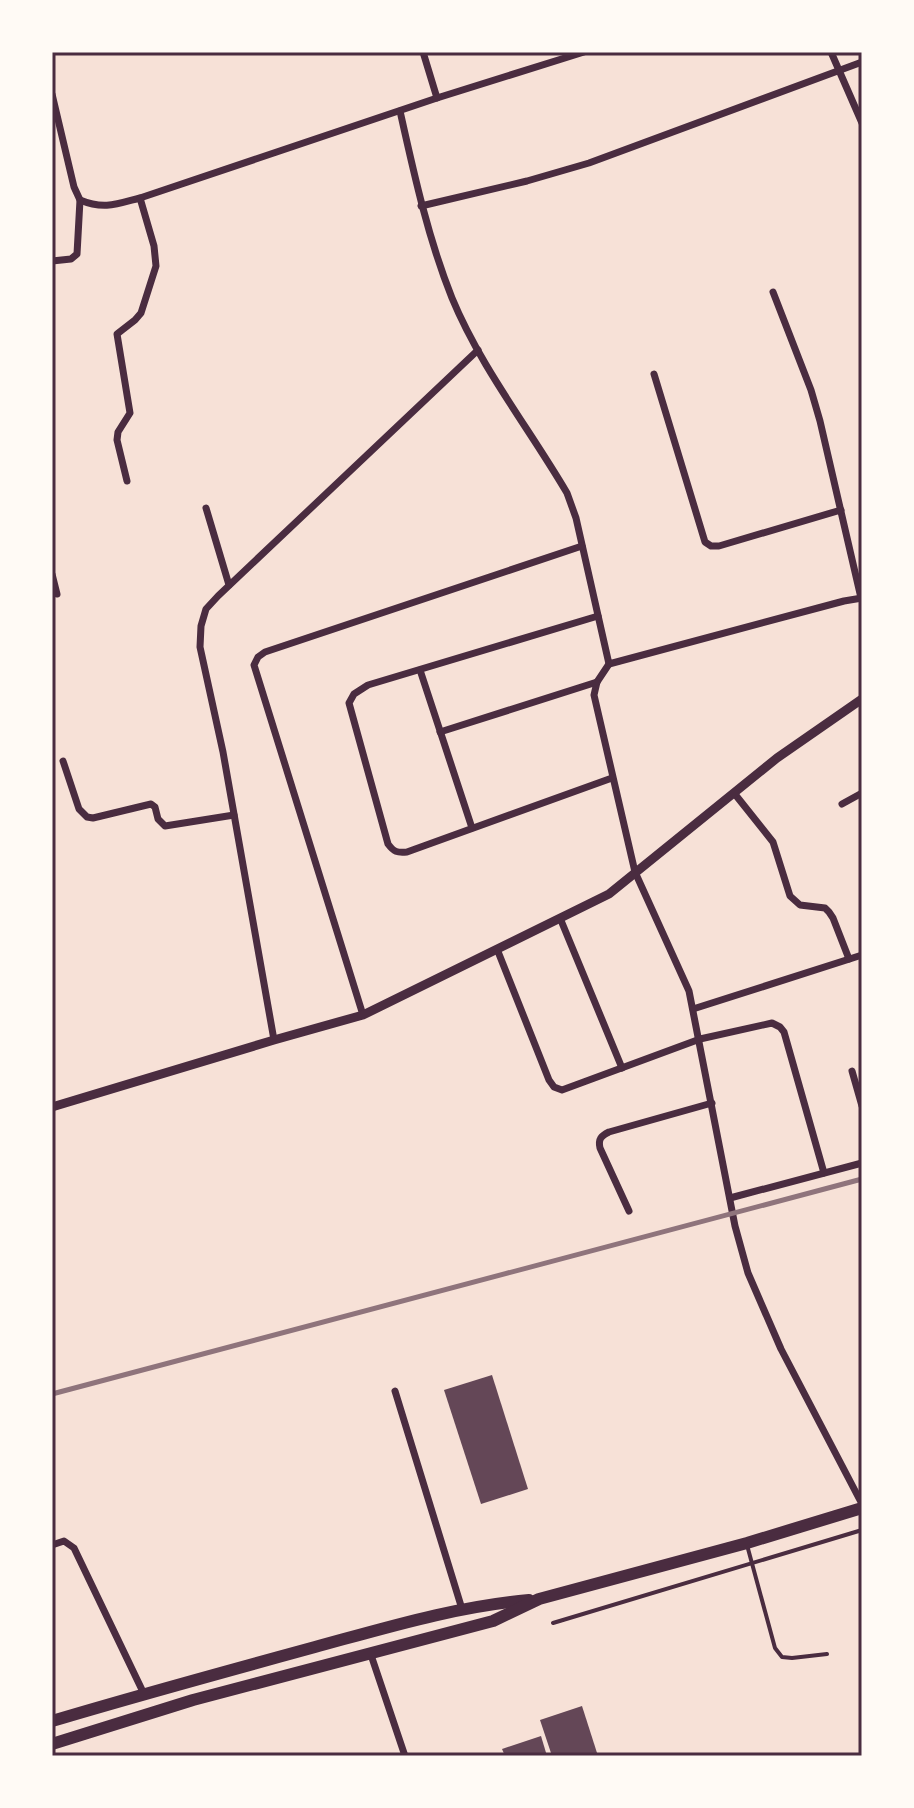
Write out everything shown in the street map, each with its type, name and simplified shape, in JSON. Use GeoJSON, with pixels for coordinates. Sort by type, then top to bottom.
{"type":"FeatureCollection","features":[{"type":"Feature","properties":{"kind":"highway"},"geometry":{"type":"LineString","coordinates":[[52,1721],[462,1609],[539,1599],[747,1543],[862,1506]]}},
{"type":"Feature","properties":{"kind":"highway"},"geometry":{"type":"LineString","coordinates":[[52,1744],[193,1700],[493,1621],[539,1599]]}},
{"type":"Feature","properties":{"kind":"street"},"geometry":{"type":"LineString","coordinates":[[423,52],[437,98]]}},
{"type":"Feature","properties":{"kind":"street"},"geometry":{"type":"LineString","coordinates":[[80,200],[94,206],[140,198],[584,52]]}},
{"type":"Feature","properties":{"kind":"street"},"geometry":{"type":"LineString","coordinates":[[831,52],[862,123]]}},
{"type":"Feature","properties":{"kind":"street"},"geometry":{"type":"LineString","coordinates":[[421,206],[589,163],[862,62]]}},
{"type":"Feature","properties":{"kind":"street"},"geometry":{"type":"LineString","coordinates":[[52,94],[55,128],[80,200],[77,254],[71,259],[52,261]]}},
{"type":"Feature","properties":{"kind":"street"},"geometry":{"type":"LineString","coordinates":[[400,111],[421,206],[452,299],[478,350],[567,493],[576,518],[609,664]]}},
{"type":"Feature","properties":{"kind":"street"},"geometry":{"type":"LineString","coordinates":[[127,481],[117,440],[118,432],[130,413],[117,334],[141,313],[156,266],[154,246],[140,198]]}},
{"type":"Feature","properties":{"kind":"street"},"geometry":{"type":"LineString","coordinates":[[773,292],[820,421],[861,598],[609,664],[597,682],[594,695],[635,872],[689,991],[735,1226],[748,1273],[781,1349],[862,1506]]}},
{"type":"Feature","properties":{"kind":"street"},"geometry":{"type":"LineString","coordinates":[[274,1040],[200,647],[206,609],[478,350]]}},
{"type":"Feature","properties":{"kind":"street"},"geometry":{"type":"LineString","coordinates":[[654,374],[705,542],[719,546],[841,510]]}},
{"type":"Feature","properties":{"kind":"street"},"geometry":{"type":"LineString","coordinates":[[206,508],[229,585]]}},
{"type":"Feature","properties":{"kind":"street"},"geometry":{"type":"LineString","coordinates":[[363,1015],[254,665],[265,652],[582,546]]}},
{"type":"Feature","properties":{"kind":"street"},"geometry":{"type":"LineString","coordinates":[[52,574],[57,594]]}},
{"type":"Feature","properties":{"kind":"street"},"geometry":{"type":"LineString","coordinates":[[598,616],[368,685],[354,694],[349,703],[388,844],[398,853],[612,778]]}},
{"type":"Feature","properties":{"kind":"street"},"geometry":{"type":"LineString","coordinates":[[420,670],[472,828]]}},
{"type":"Feature","properties":{"kind":"street"},"geometry":{"type":"LineString","coordinates":[[440,732],[597,682]]}},
{"type":"Feature","properties":{"kind":"street"},"geometry":{"type":"LineString","coordinates":[[52,1107],[363,1015],[609,894],[777,758],[862,699]]}},
{"type":"Feature","properties":{"kind":"street"},"geometry":{"type":"LineString","coordinates":[[63,761],[79,809],[87,817],[151,804],[165,826],[234,815]]}},
{"type":"Feature","properties":{"kind":"street"},"geometry":{"type":"LineString","coordinates":[[734,793],[773,842],[790,896],[800,905],[825,908],[829,912],[849,959]]}},
{"type":"Feature","properties":{"kind":"street"},"geometry":{"type":"LineString","coordinates":[[842,804],[862,793]]}},
{"type":"Feature","properties":{"kind":"street"},"geometry":{"type":"LineString","coordinates":[[560,918],[622,1068]]}},
{"type":"Feature","properties":{"kind":"street"},"geometry":{"type":"LineString","coordinates":[[497,949],[549,1080],[554,1087],[562,1090],[700,1039],[772,1023],[780,1027],[824,1173]]}},
{"type":"Feature","properties":{"kind":"street"},"geometry":{"type":"LineString","coordinates":[[693,1009],[862,955]]}},
{"type":"Feature","properties":{"kind":"street"},"geometry":{"type":"LineString","coordinates":[[852,1071],[862,1106]]}},
{"type":"Feature","properties":{"kind":"street"},"geometry":{"type":"LineString","coordinates":[[629,1211],[598,1141],[609,1132],[712,1103]]}},
{"type":"Feature","properties":{"kind":"street"},"geometry":{"type":"LineString","coordinates":[[730,1198],[862,1163]]}},
{"type":"Feature","properties":{"kind":"street"},"geometry":{"type":"LineString","coordinates":[[395,1391],[462,1609]]}},
{"type":"Feature","properties":{"kind":"street"},"geometry":{"type":"LineString","coordinates":[[52,1545],[64,1541],[74,1548],[144,1694]]}},
{"type":"Feature","properties":{"kind":"street"},"geometry":{"type":"LineString","coordinates":[[370,1652],[405,1756]]}},
{"type":"Feature","properties":{"kind":"lane"},"geometry":{"type":"LineString","coordinates":[[553,1623],[862,1530]]}},
{"type":"Feature","properties":{"kind":"lane"},"geometry":{"type":"LineString","coordinates":[[747,1543],[775,1648],[782,1657],[827,1654]]}},
{"type":"Feature","properties":{"kind":"building"},"geometry":{"type":"Polygon","coordinates":[[[492,1375],[528,1489],[481,1504],[444,1390],[492,1375]]]}},
{"type":"Feature","properties":{"kind":"building"},"geometry":{"type":"Polygon","coordinates":[[[582,1706],[598,1756],[552,1756],[540,1720],[582,1706]]]}},
{"type":"Feature","properties":{"kind":"building"},"geometry":{"type":"Polygon","coordinates":[[[541,1736],[547,1756],[505,1756],[502,1749],[541,1736]]]}},
{"type":"Feature","properties":{"kind":"railway"},"geometry":{"type":"LineString","coordinates":[[52,1394],[862,1179]]}}]}
